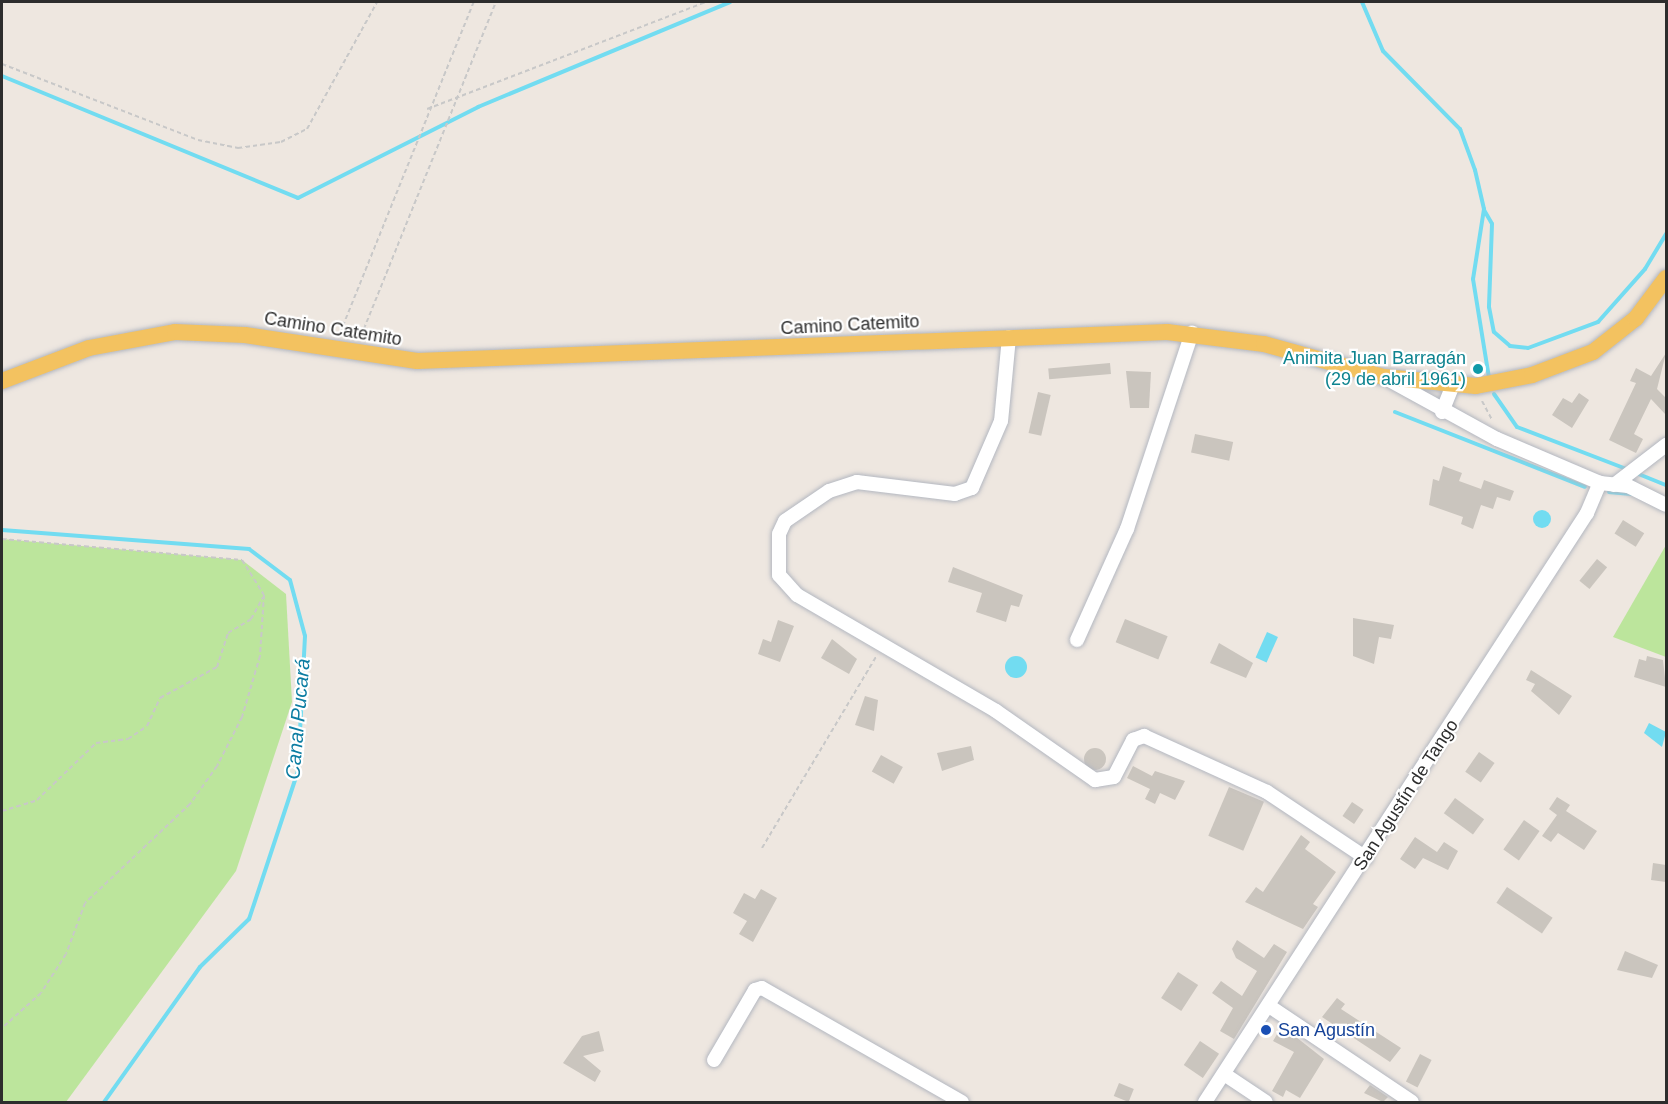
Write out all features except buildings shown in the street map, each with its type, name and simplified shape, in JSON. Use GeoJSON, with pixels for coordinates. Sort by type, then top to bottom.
{"type":"FeatureCollection","features":[{"type":"Feature","properties":{"kind":"main road","name":"Camino Catemito"},"geometry":{"type":"LineString","coordinates":[[2,381],[89,348],[176,332],[245,335],[354,356],[417,362],[1009,337],[1192,332],[1264,344],[1384,377],[1452,387],[1517,379],[1593,352],[1636,318],[1666,278]]}},
{"type":"Feature","properties":{"kind":"street"},"geometry":{"type":"LineString","coordinates":[[1077,640],[1127,529],[1192,332]]}},
{"type":"Feature","properties":{"kind":"street"},"geometry":{"type":"LineString","coordinates":[[1009,337],[1001,421],[972,488],[955,494],[845,485],[786,521],[779,534],[779,575],[797,595],[996,711],[1095,780],[1114,777],[1133,740],[1144,736],[1267,792],[1366,858]]}},
{"type":"Feature","properties":{"kind":"street"},"geometry":{"type":"LineString","coordinates":[[1384,377],[1442,412],[1666,505]]}},
{"type":"Feature","properties":{"kind":"street"},"geometry":{"type":"LineString","coordinates":[[1442,412],[1445,393],[1452,387]]}},
{"type":"Feature","properties":{"kind":"street"},"geometry":{"type":"LineString","coordinates":[[1613,482],[1666,445]]}},
{"type":"Feature","properties":{"kind":"street","name":"San Agustín de Tango"},"geometry":{"type":"LineString","coordinates":[[1205,1102],[1366,858],[1587,513],[1613,482]]}},
{"type":"Feature","properties":{"kind":"street"},"geometry":{"type":"LineString","coordinates":[[714,1060],[755,990],[762,988],[962,1102]]}},
{"type":"Feature","properties":{"kind":"street"},"geometry":{"type":"LineString","coordinates":[[1269,1006],[1412,1102]]}},
{"type":"Feature","properties":{"kind":"street"},"geometry":{"type":"LineString","coordinates":[[1224,1074],[1266,1102]]}},
{"type":"Feature","properties":{"kind":"path"},"geometry":{"type":"LineString","coordinates":[[2,64],[198,140],[238,148],[281,142],[307,129],[378,2]]}},
{"type":"Feature","properties":{"kind":"path"},"geometry":{"type":"LineString","coordinates":[[332,352],[381,238],[427,110],[474,2]]}},
{"type":"Feature","properties":{"kind":"path"},"geometry":{"type":"LineString","coordinates":[[354,356],[454,99],[496,2]]}},
{"type":"Feature","properties":{"kind":"path"},"geometry":{"type":"LineString","coordinates":[[427,110],[706,2]]}},
{"type":"Feature","properties":{"kind":"path"},"geometry":{"type":"LineString","coordinates":[[2,539],[242,560],[264,595],[260,656],[242,717],[217,766],[190,804],[85,903],[66,954],[41,993],[2,1029]]}},
{"type":"Feature","properties":{"kind":"path"},"geometry":{"type":"LineString","coordinates":[[2,811],[38,800],[96,743],[128,739],[147,726],[160,698],[217,667],[228,633],[251,619],[264,595]]}},
{"type":"Feature","properties":{"kind":"path"},"geometry":{"type":"LineString","coordinates":[[762,848],[883,645]]}},
{"type":"Feature","properties":{"kind":"green space"},"geometry":{"type":"Polygon","coordinates":[[[2,539],[242,560],[286,594],[292,702],[236,871],[66,1102],[2,1102],[2,539]]]}},
{"type":"Feature","properties":{"kind":"green space"},"geometry":{"type":"Polygon","coordinates":[[[1666,545],[1666,657],[1613,637],[1666,545]]]}},
{"type":"Feature","properties":{"kind":"water"},"geometry":{"type":"Polygon","coordinates":[[[1542,510],[1550,515],[1551,519],[1546,527],[1542,528],[1534,523],[1533,519],[1538,511],[1542,510]]]}},
{"type":"Feature","properties":{"kind":"water"},"geometry":{"type":"Polygon","coordinates":[[[1267,632],[1278,637],[1267,662],[1256,658],[1267,632]]]}},
{"type":"Feature","properties":{"kind":"water"},"geometry":{"type":"Polygon","coordinates":[[[1016,656],[1024,659],[1027,667],[1024,675],[1016,678],[1008,675],[1005,667],[1008,659],[1016,656]]]}},
{"type":"Feature","properties":{"kind":"water"},"geometry":{"type":"Polygon","coordinates":[[[1649,723],[1666,732],[1662,747],[1644,733],[1649,723]]]}},
{"type":"Feature","properties":{"kind":"waterway"},"geometry":{"type":"LineString","coordinates":[[2,76],[298,198],[478,107],[730,2]]}},
{"type":"Feature","properties":{"kind":"waterway"},"geometry":{"type":"LineString","coordinates":[[1362,2],[1383,51],[1460,129],[1475,170],[1484,209],[1473,279],[1489,378]]}},
{"type":"Feature","properties":{"kind":"waterway"},"geometry":{"type":"LineString","coordinates":[[1484,210],[1492,224],[1489,307],[1494,332],[1510,346],[1528,348],[1598,322],[1645,269],[1666,234]]}},
{"type":"Feature","properties":{"kind":"waterway"},"geometry":{"type":"LineString","coordinates":[[1494,394],[1517,427],[1629,470]]}},
{"type":"Feature","properties":{"kind":"waterway"},"geometry":{"type":"LineString","coordinates":[[1395,412],[1585,487]]}},
{"type":"Feature","properties":{"kind":"waterway"},"geometry":{"type":"LineString","coordinates":[[1636,473],[1666,485]]}},
{"type":"Feature","properties":{"kind":"waterway"},"geometry":{"type":"LineString","coordinates":[[1609,492],[1632,494]]}},
{"type":"Feature","properties":{"kind":"waterway","name":"Canal Pucará"},"geometry":{"type":"LineString","coordinates":[[2,530],[249,549],[290,580],[305,636],[298,771],[249,919],[200,967],[104,1102]]}},
{"type":"Feature","properties":{"kind":"place","name":"Animita Juan Barragán (29 de abril 1961)"},"geometry":{"type":"Point","coordinates":[1478,369]}},
{"type":"Feature","properties":{"kind":"place","name":"San Agustín"},"geometry":{"type":"Point","coordinates":[1266,1030]}}]}
